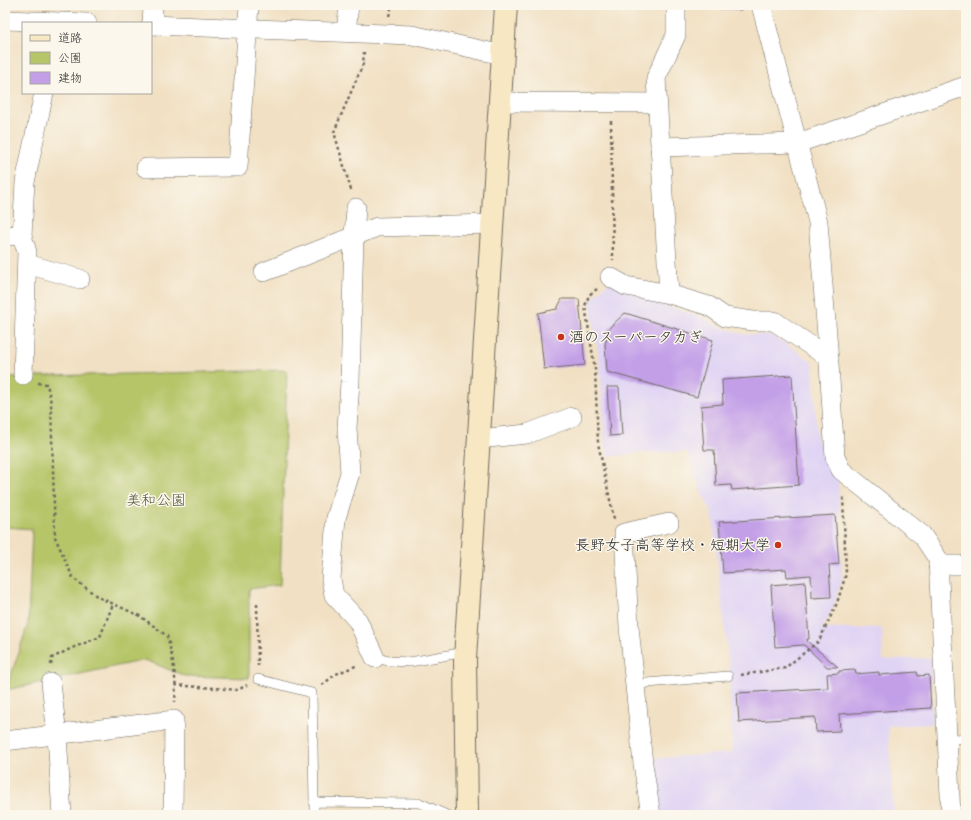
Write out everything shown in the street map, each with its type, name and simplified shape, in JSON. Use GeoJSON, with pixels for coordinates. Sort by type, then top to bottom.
{"type":"FeatureCollection","features":[{"type":"Feature","properties":{"kind":"street"},"geometry":{"type":"LineString","coordinates":[[151,22],[153,5]]}},
{"type":"Feature","properties":{"kind":"street"},"geometry":{"type":"LineString","coordinates":[[146,168],[238,167],[248,5]]}},
{"type":"Feature","properties":{"kind":"street"},"geometry":{"type":"LineString","coordinates":[[346,32],[349,5]]}},
{"type":"Feature","properties":{"kind":"street"},"geometry":{"type":"LineString","coordinates":[[467,815],[465,652],[506,5]]}},
{"type":"Feature","properties":{"kind":"street"},"geometry":{"type":"LineString","coordinates":[[669,294],[656,78],[676,35],[676,5]]}},
{"type":"Feature","properties":{"kind":"street"},"geometry":{"type":"LineString","coordinates":[[761,5],[818,222],[829,358],[835,458],[841,470],[922,535],[938,559],[950,815]]}},
{"type":"Feature","properties":{"kind":"street"},"geometry":{"type":"LineString","coordinates":[[5,20],[57,17],[82,22]]}},
{"type":"Feature","properties":{"kind":"street"},"geometry":{"type":"LineString","coordinates":[[152,25],[412,35],[503,55]]}},
{"type":"Feature","properties":{"kind":"street"},"geometry":{"type":"LineString","coordinates":[[660,147],[798,143],[966,86]]}},
{"type":"Feature","properties":{"kind":"street"},"geometry":{"type":"LineString","coordinates":[[23,375],[27,252],[14,235],[44,94]]}},
{"type":"Feature","properties":{"kind":"street"},"geometry":{"type":"LineString","coordinates":[[500,102],[657,103]]}},
{"type":"Feature","properties":{"kind":"street"},"geometry":{"type":"LineString","coordinates":[[356,208],[347,428],[350,473],[336,518],[331,579],[334,595],[358,621],[375,658]]}},
{"type":"Feature","properties":{"kind":"street"},"geometry":{"type":"LineString","coordinates":[[264,272],[377,227],[493,224]]}},
{"type":"Feature","properties":{"kind":"street"},"geometry":{"type":"LineString","coordinates":[[27,264],[80,279]]}},
{"type":"Feature","properties":{"kind":"street"},"geometry":{"type":"LineString","coordinates":[[610,277],[626,286],[669,294],[709,306],[725,317],[753,321],[774,321],[829,358]]}},
{"type":"Feature","properties":{"kind":"street"},"geometry":{"type":"LineString","coordinates":[[479,439],[527,434],[572,417]]}},
{"type":"Feature","properties":{"kind":"street"},"geometry":{"type":"LineString","coordinates":[[651,815],[643,764],[629,627],[624,533],[669,523]]}},
{"type":"Feature","properties":{"kind":"street"},"geometry":{"type":"LineString","coordinates":[[938,566],[966,565]]}},
{"type":"Feature","properties":{"kind":"street"},"geometry":{"type":"LineString","coordinates":[[51,683],[57,735],[62,815]]}},
{"type":"Feature","properties":{"kind":"street"},"geometry":{"type":"LineString","coordinates":[[5,741],[174,720],[173,815]]}},
{"type":"Feature","properties":{"kind":"lane"},"geometry":{"type":"LineString","coordinates":[[375,658],[389,661],[410,662],[465,652]]}},
{"type":"Feature","properties":{"kind":"lane"},"geometry":{"type":"LineString","coordinates":[[635,687],[647,683],[728,676]]}},
{"type":"Feature","properties":{"kind":"lane"},"geometry":{"type":"LineString","coordinates":[[258,679],[312,693],[314,815]]}},
{"type":"Feature","properties":{"kind":"lane"},"geometry":{"type":"LineString","coordinates":[[947,740],[966,738]]}},
{"type":"Feature","properties":{"kind":"lane"},"geometry":{"type":"LineString","coordinates":[[314,802],[420,803],[447,815]]}},
{"type":"Feature","properties":{"kind":"path"},"geometry":{"type":"LineString","coordinates":[[356,208],[334,132],[363,64],[365,33]]}},
{"type":"Feature","properties":{"kind":"path"},"geometry":{"type":"LineString","coordinates":[[611,102],[613,257],[610,277],[589,295],[585,306],[596,369],[598,443],[615,525],[624,533]]}},
{"type":"Feature","properties":{"kind":"path"},"geometry":{"type":"LineString","coordinates":[[23,375],[25,381],[48,384],[52,403],[55,537],[73,578],[98,597],[140,616],[167,636],[174,662],[174,720]]}},
{"type":"Feature","properties":{"kind":"path"},"geometry":{"type":"LineString","coordinates":[[728,676],[785,668],[819,641],[837,603],[846,574],[841,470]]}},
{"type":"Feature","properties":{"kind":"path"},"geometry":{"type":"LineString","coordinates":[[51,683],[49,673],[52,658],[100,637],[113,604]]}},
{"type":"Feature","properties":{"kind":"path"},"geometry":{"type":"LineString","coordinates":[[175,685],[238,690],[258,679],[257,604]]}},
{"type":"Feature","properties":{"kind":"path"},"geometry":{"type":"LineString","coordinates":[[312,693],[336,674],[375,658]]}},
{"type":"Feature","properties":{"kind":"shaded area","name":"長野女子高等学校・短期大学"},"geometry":{"type":"Polygon","coordinates":[[[609,282],[664,298],[665,305],[705,318],[715,325],[742,334],[770,335],[787,344],[813,363],[817,438],[831,470],[838,476],[842,578],[834,606],[822,629],[882,628],[883,660],[931,658],[932,724],[888,726],[894,815],[657,815],[648,759],[732,753],[729,667],[712,512],[702,494],[687,452],[639,453],[608,457],[605,443],[600,366],[590,301],[609,282]]]}},
{"type":"Feature","properties":{"kind":"green space","name":"美和公園"},"geometry":{"type":"Polygon","coordinates":[[[287,370],[280,585],[249,589],[249,678],[185,676],[145,660],[6,690],[28,624],[32,529],[5,527],[5,377],[287,370]]]}},
{"type":"Feature","properties":{"kind":"building"},"geometry":{"type":"Polygon","coordinates":[[[691,5],[745,5],[741,10],[691,7],[691,5]]]}},
{"type":"Feature","properties":{"kind":"building"},"geometry":{"type":"Polygon","coordinates":[[[562,299],[579,299],[585,365],[544,369],[538,313],[557,309],[562,299]]]}},
{"type":"Feature","properties":{"kind":"building"},"geometry":{"type":"Polygon","coordinates":[[[625,313],[713,340],[697,397],[607,372],[605,345],[609,328],[625,313]]]}},
{"type":"Feature","properties":{"kind":"building"},"geometry":{"type":"Polygon","coordinates":[[[792,375],[799,485],[732,490],[731,485],[716,486],[714,450],[704,450],[701,406],[723,404],[722,380],[792,375]]]}},
{"type":"Feature","properties":{"kind":"building"},"geometry":{"type":"Polygon","coordinates":[[[607,387],[619,387],[622,435],[610,436],[607,387]]]}},
{"type":"Feature","properties":{"kind":"building"},"geometry":{"type":"Polygon","coordinates":[[[835,515],[839,564],[829,565],[831,597],[812,598],[811,575],[787,577],[786,569],[723,573],[719,522],[835,515]]]}},
{"type":"Feature","properties":{"kind":"building"},"geometry":{"type":"Polygon","coordinates":[[[805,582],[809,639],[807,639],[807,641],[838,667],[827,667],[804,645],[775,647],[771,585],[805,582]]]}},
{"type":"Feature","properties":{"kind":"building"},"geometry":{"type":"Polygon","coordinates":[[[855,670],[856,674],[879,672],[879,675],[917,672],[918,676],[929,675],[931,708],[839,714],[840,731],[816,732],[815,717],[739,722],[737,693],[828,688],[827,674],[839,673],[839,671],[855,670]]]}},
{"type":"Feature","properties":{"kind":"place","name":"酒のスーパータカぎ"},"geometry":{"type":"Point","coordinates":[561,337]}},
{"type":"Feature","properties":{"kind":"place","name":"長野女子高等学校・短期大学"},"geometry":{"type":"Point","coordinates":[778,545]}}]}
